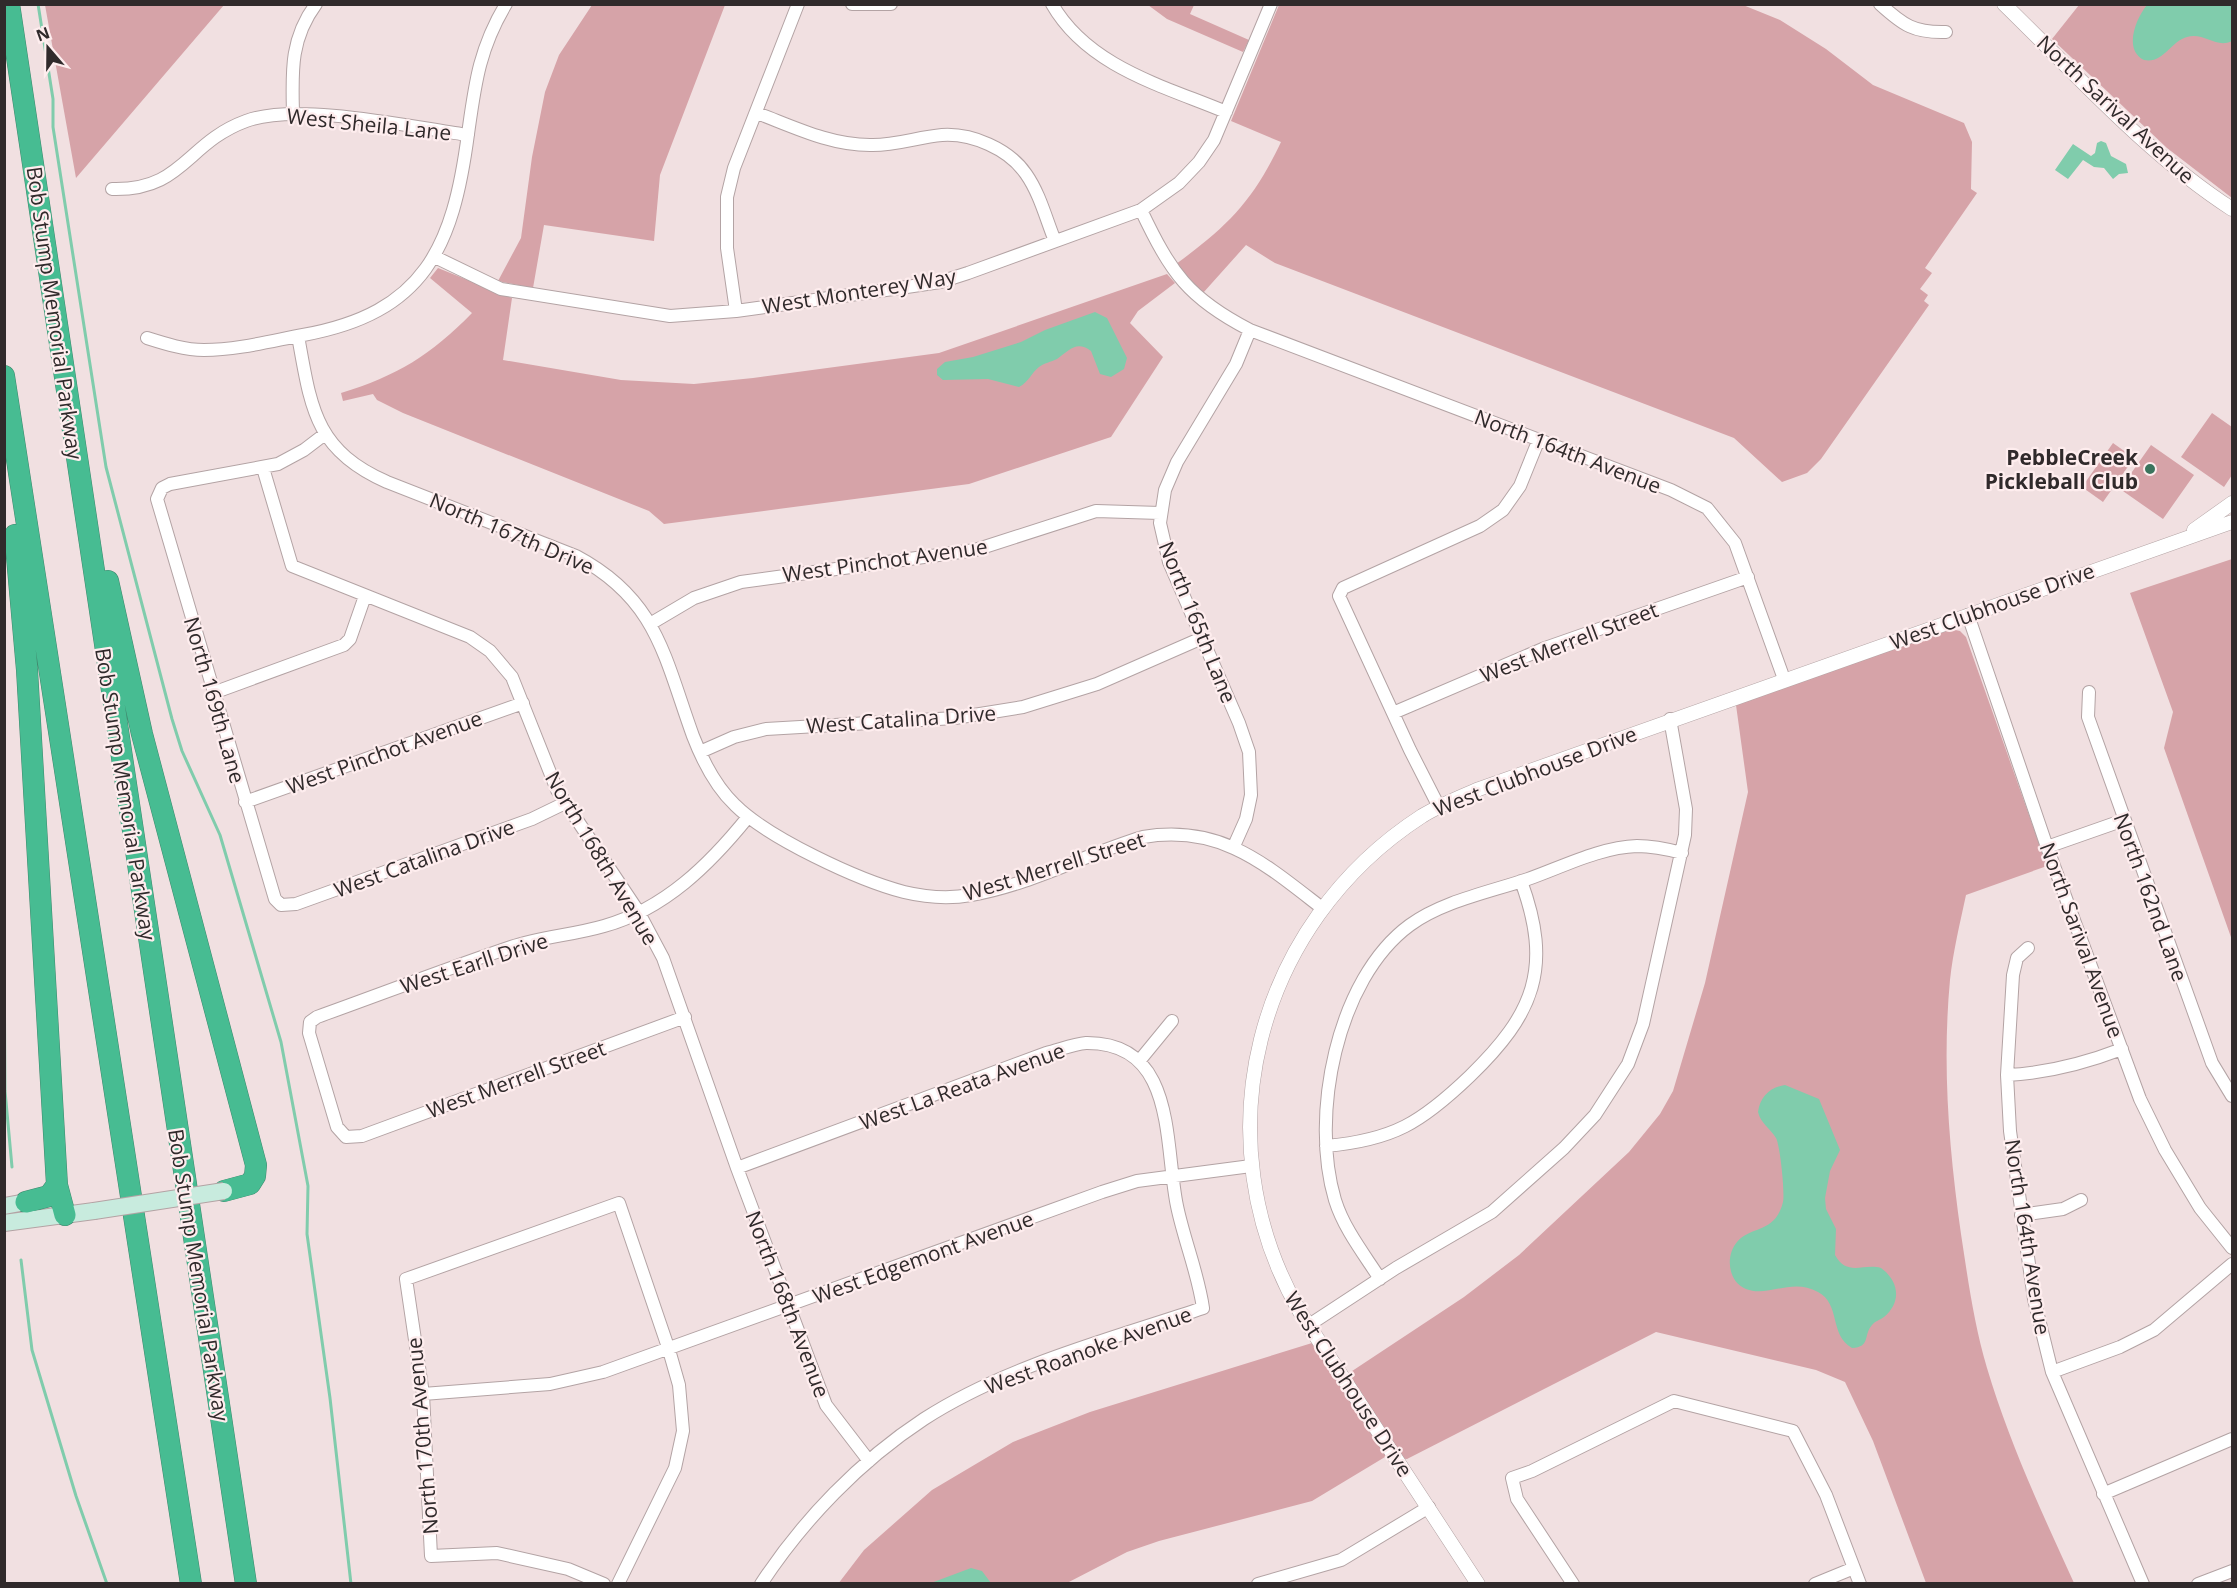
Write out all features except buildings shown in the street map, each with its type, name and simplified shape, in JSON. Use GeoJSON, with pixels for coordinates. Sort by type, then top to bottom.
{"type":"FeatureCollection","features":[{"type":"Feature","properties":{"kind":"highway","name":"Bob Stump Memorial Parkway"},"geometry":{"type":"LineString","coordinates":[[11,9],[71,412],[78,475],[246,1584]]}},
{"type":"Feature","properties":{"kind":"highway"},"geometry":{"type":"LineString","coordinates":[[4,376],[191,1584]]}},
{"type":"Feature","properties":{"kind":"highway"},"geometry":{"type":"LineString","coordinates":[[71,412],[88,472],[111,599],[142,734],[256,1165],[255,1176],[250,1184],[224,1191]]}},
{"type":"Feature","properties":{"kind":"highway"},"geometry":{"type":"LineString","coordinates":[[4,442],[27,670],[57,1185],[65,1215]]}},
{"type":"Feature","properties":{"kind":"highway"},"geometry":{"type":"LineString","coordinates":[[26,1202],[49,1196],[57,1185]]}},
{"type":"Feature","properties":{"kind":"main road"},"geometry":{"type":"LineString","coordinates":[[4,1223],[224,1191]]}},
{"type":"Feature","properties":{"kind":"main road"},"geometry":{"type":"LineString","coordinates":[[4,1206],[26,1202]]}},
{"type":"Feature","properties":{"kind":"street"},"geometry":{"type":"LineString","coordinates":[[292,113],[294,45],[307,16],[316,4]]}},
{"type":"Feature","properties":{"kind":"street"},"geometry":{"type":"LineString","coordinates":[[147,339],[182,348],[204,350],[298,336],[358,321],[388,304],[415,281],[435,257],[448,231],[457,203],[481,55],[506,4]]}},
{"type":"Feature","properties":{"kind":"street"},"geometry":{"type":"LineString","coordinates":[[735,311],[727,248],[727,197],[734,168],[798,4]]}},
{"type":"Feature","properties":{"kind":"street"},"geometry":{"type":"LineString","coordinates":[[852,4],[891,4]]}},
{"type":"Feature","properties":{"kind":"street"},"geometry":{"type":"LineString","coordinates":[[1052,4],[1077,37],[1111,63],[1226,112]]}},
{"type":"Feature","properties":{"kind":"street","name":"West Monterey Way"},"geometry":{"type":"LineString","coordinates":[[435,257],[494,287],[670,316],[735,311],[940,282],[1141,210],[1169,192],[1190,173],[1214,140],[1271,4]]}},
{"type":"Feature","properties":{"kind":"street"},"geometry":{"type":"LineString","coordinates":[[1880,4],[1903,25],[1927,32],[1946,32]]}},
{"type":"Feature","properties":{"kind":"street","name":"North Sarival Avenue"},"geometry":{"type":"LineString","coordinates":[[2004,4],[2139,135],[2191,180],[2232,208]]}},
{"type":"Feature","properties":{"kind":"street","name":"West Sheila Lane"},"geometry":{"type":"LineString","coordinates":[[112,189],[132,190],[157,184],[176,171],[208,140],[228,128],[270,115],[292,113],[468,135]]}},
{"type":"Feature","properties":{"kind":"street"},"geometry":{"type":"LineString","coordinates":[[757,113],[825,139],[850,144],[893,144],[943,135],[967,137],[990,145],[1025,172],[1037,193],[1055,241]]}},
{"type":"Feature","properties":{"kind":"street"},"geometry":{"type":"LineString","coordinates":[[1141,210],[1162,254],[1183,284],[1214,309],[1250,330]]}},
{"type":"Feature","properties":{"kind":"street","name":"North 164th Avenue"},"geometry":{"type":"LineString","coordinates":[[1250,330],[1539,439],[1692,499],[1707,508],[1735,543],[1785,679]]}},
{"type":"Feature","properties":{"kind":"street","name":"North 165th Lane"},"geometry":{"type":"LineString","coordinates":[[1234,846],[1249,807],[1252,782],[1250,759],[1242,730],[1169,562],[1161,534],[1160,513],[1177,462],[1236,364],[1250,330]]}},
{"type":"Feature","properties":{"kind":"street","name":"North 167th Drive"},"geometry":{"type":"LineString","coordinates":[[298,336],[311,403],[325,434],[346,457],[370,474],[556,548],[602,571],[631,596],[650,624],[700,752],[722,790],[748,817]]}},
{"type":"Feature","properties":{"kind":"street"},"geometry":{"type":"LineString","coordinates":[[263,468],[296,456],[325,434]]}},
{"type":"Feature","properties":{"kind":"street"},"geometry":{"type":"LineString","coordinates":[[1439,807],[1339,596],[1343,588],[1480,526],[1503,510],[1520,486],[1539,439]]}},
{"type":"Feature","properties":{"kind":"street","name":"North 169th Lane"},"geometry":{"type":"LineString","coordinates":[[263,468],[170,484],[159,491],[157,502],[273,895],[281,905]]}},
{"type":"Feature","properties":{"kind":"street","name":"North 168th Avenue"},"geometry":{"type":"LineString","coordinates":[[263,468],[292,566],[470,637],[481,644],[506,668],[523,703],[548,773],[565,803],[638,911],[663,958],[737,1168],[826,1405],[869,1461]]}},
{"type":"Feature","properties":{"kind":"street","name":"West Clubhouse Drive"},"geometry":{"type":"LineString","coordinates":[[2182,538],[2232,503]]}},
{"type":"Feature","properties":{"kind":"street","name":"West Pinchot Avenue"},"geometry":{"type":"LineString","coordinates":[[650,624],[694,598],[741,582],[975,550],[1096,511],[1160,513]]}},
{"type":"Feature","properties":{"kind":"street","name":"West Clubhouse Drive"},"geometry":{"type":"LineString","coordinates":[[1478,1584],[1288,1292],[1269,1245],[1256,1199],[1249,1144],[1251,1091],[1266,1017],[1274,994],[1296,948],[1322,908],[1379,847],[1439,807],[1479,789],[1670,719],[2232,522]]}},
{"type":"Feature","properties":{"kind":"street","name":"West Merrell Street"},"geometry":{"type":"LineString","coordinates":[[1393,713],[1537,651],[1748,577]]}},
{"type":"Feature","properties":{"kind":"street"},"geometry":{"type":"LineString","coordinates":[[213,693],[344,645],[350,639],[365,596]]}},
{"type":"Feature","properties":{"kind":"street","name":"North Sarival Avenue"},"geometry":{"type":"LineString","coordinates":[[1968,615],[2048,847],[2140,1099],[2165,1150],[2200,1208],[2232,1248]]}},
{"type":"Feature","properties":{"kind":"street","name":"West Catalina Drive"},"geometry":{"type":"LineString","coordinates":[[700,752],[734,737],[766,729],[955,718],[1023,708],[1097,684],[1202,638]]}},
{"type":"Feature","properties":{"kind":"street","name":"North 162nd Lane"},"geometry":{"type":"LineString","coordinates":[[2089,692],[2088,717],[2124,820],[2212,1063],[2232,1096]]}},
{"type":"Feature","properties":{"kind":"street","name":"West Pinchot Avenue"},"geometry":{"type":"LineString","coordinates":[[245,802],[523,703]]}},
{"type":"Feature","properties":{"kind":"street"},"geometry":{"type":"LineString","coordinates":[[1309,1325],[1380,1279],[1492,1212],[1576,1136],[1608,1097],[1628,1064],[1643,1024],[1682,853],[1686,809],[1670,719]]}},
{"type":"Feature","properties":{"kind":"street","name":"West Catalina Drive"},"geometry":{"type":"LineString","coordinates":[[281,905],[296,904],[532,819],[565,803]]}},
{"type":"Feature","properties":{"kind":"street","name":"West Merrell Street"},"geometry":{"type":"LineString","coordinates":[[748,817],[788,842],[880,884],[916,895],[942,897],[970,895],[991,890],[1143,837],[1170,834],[1198,836],[1234,846],[1257,859],[1322,908]]}},
{"type":"Feature","properties":{"kind":"street","name":"West Earll Drive"},"geometry":{"type":"LineString","coordinates":[[346,1137],[337,1127],[309,1033],[310,1022],[316,1017],[512,946],[608,925],[681,886],[699,872],[748,817]]}},
{"type":"Feature","properties":{"kind":"street"},"geometry":{"type":"LineString","coordinates":[[2048,847],[2124,820]]}},
{"type":"Feature","properties":{"kind":"street"},"geometry":{"type":"LineString","coordinates":[[1380,1279],[1341,1217],[1332,1188],[1326,1146],[1328,1089],[1339,1041],[1358,993],[1384,952],[1399,934],[1421,918],[1620,848],[1648,846],[1682,853]]}},
{"type":"Feature","properties":{"kind":"street"},"geometry":{"type":"LineString","coordinates":[[1326,1146],[1371,1140],[1405,1128],[1422,1118],[1466,1080],[1509,1035],[1526,1005],[1536,967],[1534,920],[1521,881]]}},
{"type":"Feature","properties":{"kind":"street","name":"North 164th Avenue"},"geometry":{"type":"LineString","coordinates":[[2028,948],[2017,958],[2013,975],[2007,1075],[2010,1131],[2034,1299],[2052,1372],[2143,1584]]}},
{"type":"Feature","properties":{"kind":"street","name":"West Merrell Street"},"geometry":{"type":"LineString","coordinates":[[346,1137],[362,1136],[685,1017]]}},
{"type":"Feature","properties":{"kind":"street"},"geometry":{"type":"LineString","coordinates":[[1172,1021],[1140,1060],[1157,1086],[1174,1176]]}},
{"type":"Feature","properties":{"kind":"street","name":"West La Reata Avenue"},"geometry":{"type":"LineString","coordinates":[[737,1168],[1046,1053],[1085,1043],[1117,1047],[1140,1060]]}},
{"type":"Feature","properties":{"kind":"street"},"geometry":{"type":"LineString","coordinates":[[2007,1075],[2039,1074],[2077,1066],[2122,1049]]}},
{"type":"Feature","properties":{"kind":"street","name":"West Edgemont Avenue"},"geometry":{"type":"LineString","coordinates":[[423,1394],[550,1384],[603,1372],[1102,1192],[1137,1181],[1251,1166]]}},
{"type":"Feature","properties":{"kind":"street","name":"West Roanoke Avenue"},"geometry":{"type":"LineString","coordinates":[[761,1584],[784,1549],[869,1461],[924,1419],[974,1393],[1042,1363],[1203,1308],[1176,1204],[1174,1176]]}},
{"type":"Feature","properties":{"kind":"street"},"geometry":{"type":"LineString","coordinates":[[2021,1215],[2063,1209],[2081,1200]]}},
{"type":"Feature","properties":{"kind":"street","name":"North 170th Avenue"},"geometry":{"type":"LineString","coordinates":[[604,1584],[568,1569],[497,1553],[431,1556],[423,1394],[406,1280],[619,1203],[669,1350]]}},
{"type":"Feature","properties":{"kind":"street"},"geometry":{"type":"LineString","coordinates":[[2052,1372],[2121,1347],[2154,1330],[2232,1264]]}},
{"type":"Feature","properties":{"kind":"street"},"geometry":{"type":"LineString","coordinates":[[618,1584],[675,1468],[683,1431],[679,1384],[669,1350]]}},
{"type":"Feature","properties":{"kind":"street"},"geometry":{"type":"LineString","coordinates":[[1573,1584],[1517,1499],[1512,1478],[1532,1471],[1674,1401],[1793,1431],[1826,1495],[1860,1584]]}},
{"type":"Feature","properties":{"kind":"street"},"geometry":{"type":"LineString","coordinates":[[2103,1494],[2232,1439]]}},
{"type":"Feature","properties":{"kind":"street"},"geometry":{"type":"LineString","coordinates":[[1258,1584],[1341,1560],[1429,1507]]}},
{"type":"Feature","properties":{"kind":"street"},"geometry":{"type":"LineString","coordinates":[[1815,1584],[1854,1568]]}},
{"type":"Feature","properties":{"kind":"street"},"geometry":{"type":"LineString","coordinates":[[2198,1584],[2232,1571]]}},
{"type":"Feature","properties":{"kind":"shaded area"},"geometry":{"type":"Polygon","coordinates":[[[45,4],[224,5],[76,178],[45,4]]]}},
{"type":"Feature","properties":{"kind":"shaded area"},"geometry":{"type":"Polygon","coordinates":[[[592,5],[725,5],[660,175],[654,241],[544,225],[533,288],[498,281],[521,238],[532,157],[545,92],[559,55],[592,5]]]}},
{"type":"Feature","properties":{"kind":"shaded area"},"geometry":{"type":"Polygon","coordinates":[[[1148,5],[1194,5],[1190,14],[1249,40],[1243,52],[1167,19],[1148,5]]]}},
{"type":"Feature","properties":{"kind":"shaded area"},"geometry":{"type":"Polygon","coordinates":[[[1279,5],[1743,5],[1780,20],[1826,49],[1873,85],[1964,123],[1972,142],[1971,189],[1977,193],[1925,268],[1932,273],[1920,289],[1928,295],[1924,301],[1929,305],[1821,459],[1807,473],[1782,482],[1734,438],[1275,263],[1246,245],[1203,293],[1176,264],[1238,211],[1260,181],[1281,142],[1231,121],[1279,5]]]}},
{"type":"Feature","properties":{"kind":"shaded area"},"geometry":{"type":"Polygon","coordinates":[[[2079,5],[2232,5],[2232,198],[2167,148],[2052,39],[2079,5]]]}},
{"type":"Feature","properties":{"kind":"shaded area"},"geometry":{"type":"Polygon","coordinates":[[[2147,5],[2232,5],[2232,41],[2221,43],[2199,37],[2187,37],[2156,59],[2144,60],[2134,49],[2133,42],[2136,25],[2147,5]]]}},
{"type":"Feature","properties":{"kind":"shaded area"},"geometry":{"type":"Polygon","coordinates":[[[2101,141],[2106,143],[2111,156],[2126,164],[2128,173],[2119,174],[2113,179],[2104,168],[2094,167],[2083,160],[2068,179],[2055,170],[2073,144],[2091,156],[2095,153],[2097,143],[2101,141]]]}},
{"type":"Feature","properties":{"kind":"shaded area"},"geometry":{"type":"Polygon","coordinates":[[[438,268],[512,298],[503,360],[621,380],[694,384],[939,353],[1167,274],[1175,283],[1138,311],[1130,323],[1163,357],[1111,437],[969,484],[664,524],[649,511],[403,413],[377,400],[373,394],[343,401],[341,393],[379,379],[412,362],[442,341],[472,313],[430,278],[438,268]]]}},
{"type":"Feature","properties":{"kind":"shaded area"},"geometry":{"type":"Polygon","coordinates":[[[1095,312],[1107,318],[1127,358],[1124,369],[1111,377],[1100,374],[1091,351],[1081,346],[1073,348],[1036,369],[1019,387],[988,379],[943,380],[937,375],[937,369],[945,362],[973,357],[1021,342],[1045,330],[1095,312]]]}},
{"type":"Feature","properties":{"kind":"shaded area"},"geometry":{"type":"Polygon","coordinates":[[[2212,413],[2232,427],[2232,475],[2224,487],[2181,457],[2212,413]]]}},
{"type":"Feature","properties":{"kind":"shaded area"},"geometry":{"type":"Polygon","coordinates":[[[2113,443],[2134,458],[2103,502],[2082,487],[2113,443]]]}},
{"type":"Feature","properties":{"kind":"shaded area"},"geometry":{"type":"Polygon","coordinates":[[[2151,445],[2194,475],[2163,519],[2120,489],[2151,445]]]}},
{"type":"Feature","properties":{"kind":"shaded area"},"geometry":{"type":"Polygon","coordinates":[[[2232,559],[2232,940],[2164,748],[2173,712],[2130,593],[2232,559]]]}},
{"type":"Feature","properties":{"kind":"shaded area"},"geometry":{"type":"Polygon","coordinates":[[[1951,629],[1960,631],[1966,637],[2047,866],[1966,895],[1951,969],[1947,1044],[1950,1139],[1961,1234],[1978,1335],[1996,1396],[2038,1504],[2074,1583],[1926,1583],[1873,1441],[1845,1382],[1816,1370],[1656,1332],[1407,1459],[1385,1457],[1312,1501],[1159,1541],[1127,1552],[1067,1583],[838,1584],[864,1550],[932,1490],[1013,1442],[1090,1412],[1312,1343],[1337,1381],[1464,1297],[1519,1255],[1629,1152],[1660,1114],[1673,1091],[1705,983],[1748,792],[1736,705],[1951,629]]]}},
{"type":"Feature","properties":{"kind":"shaded area"},"geometry":{"type":"Polygon","coordinates":[[[1785,1085],[1819,1099],[1840,1150],[1830,1171],[1825,1198],[1826,1209],[1836,1229],[1835,1255],[1845,1266],[1881,1268],[1895,1285],[1894,1305],[1884,1317],[1872,1325],[1864,1343],[1858,1347],[1852,1348],[1845,1342],[1837,1328],[1830,1304],[1818,1292],[1799,1286],[1763,1291],[1746,1289],[1735,1281],[1730,1268],[1731,1254],[1737,1242],[1775,1219],[1783,1202],[1783,1180],[1778,1142],[1761,1120],[1758,1112],[1767,1094],[1785,1085]]]}},
{"type":"Feature","properties":{"kind":"shaded area"},"geometry":{"type":"Polygon","coordinates":[[[971,1568],[982,1571],[991,1583],[931,1583],[971,1568]]]}},
{"type":"Feature","properties":{"kind":"waterway"},"geometry":{"type":"LineString","coordinates":[[38,4],[53,99],[53,127],[106,467],[172,719],[182,751],[220,835],[281,1042],[308,1186],[307,1234],[330,1398],[351,1584]]}},
{"type":"Feature","properties":{"kind":"waterway"},"geometry":{"type":"LineString","coordinates":[[4,941],[5,1091],[12,1167]]}},
{"type":"Feature","properties":{"kind":"waterway"},"geometry":{"type":"LineString","coordinates":[[21,1260],[32,1350],[76,1496],[107,1584]]}},
{"type":"Feature","properties":{"kind":"place","name":"PebbleCreek Pickleball Club"},"geometry":{"type":"Point","coordinates":[2150,469]}}]}
